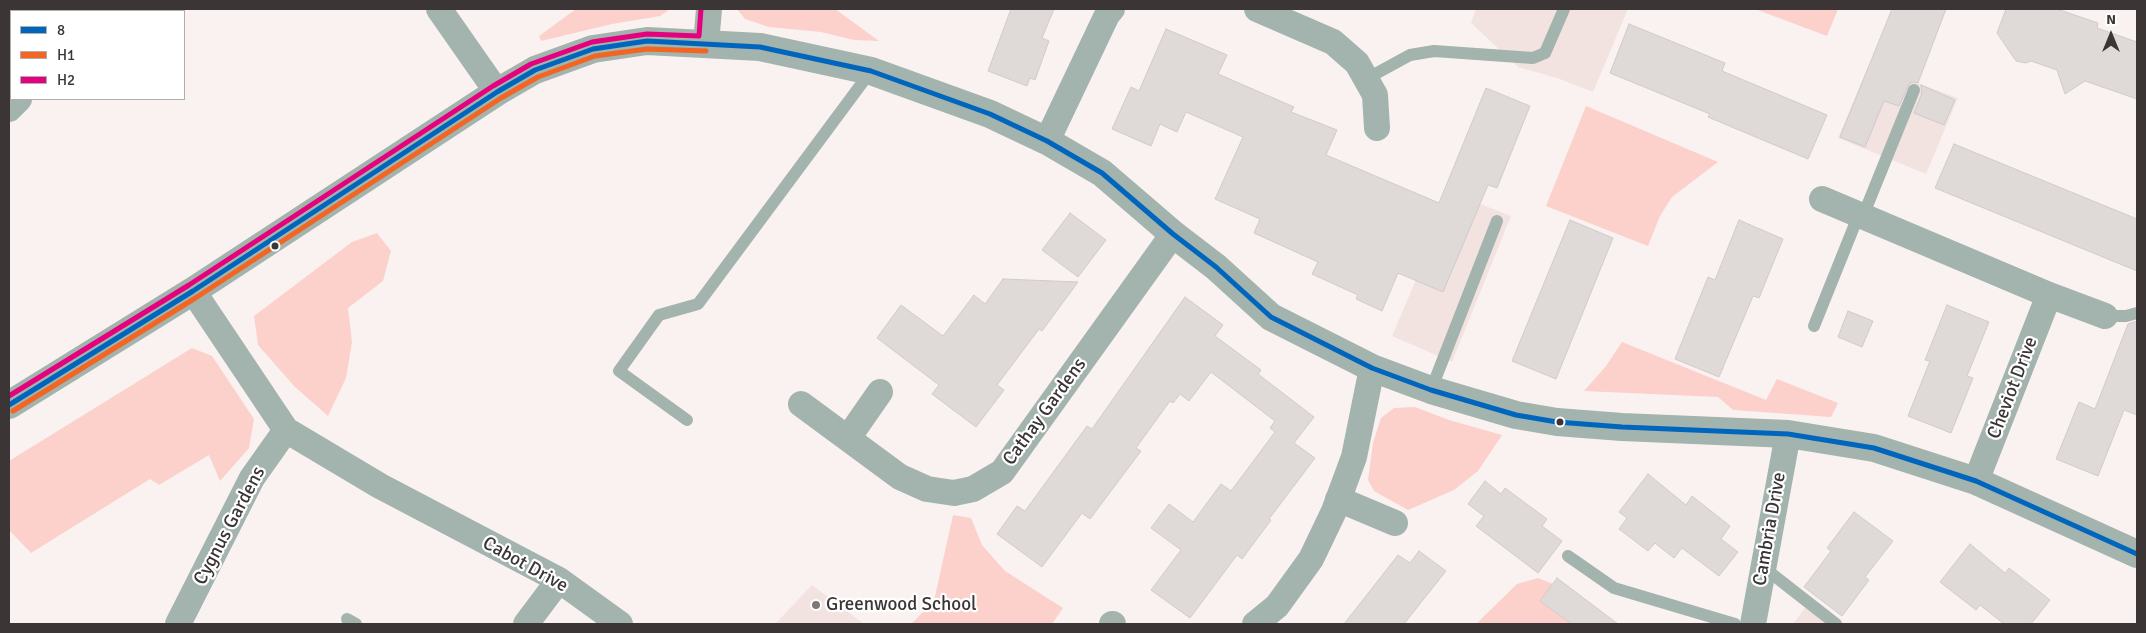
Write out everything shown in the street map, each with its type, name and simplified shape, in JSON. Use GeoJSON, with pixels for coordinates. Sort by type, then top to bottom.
{"type":"FeatureCollection","features":[{"type":"Feature","properties":{"kind":"street"},"geometry":{"type":"LineString","coordinates":[[439,9],[497,92]]}},
{"type":"Feature","properties":{"kind":"street"},"geometry":{"type":"LineString","coordinates":[[706,44],[709,9]]}},
{"type":"Feature","properties":{"kind":"street"},"geometry":{"type":"LineString","coordinates":[[1047,141],[1107,15],[1112,9]]}},
{"type":"Feature","properties":{"kind":"street"},"geometry":{"type":"LineString","coordinates":[[1257,9],[1333,42],[1357,64],[1375,95],[1377,128]]}},
{"type":"Feature","properties":{"kind":"street"},"geometry":{"type":"LineString","coordinates":[[9,405],[193,291],[497,92],[535,70],[593,49],[647,41],[760,47],[870,71],[990,114],[1047,141],[1102,173],[1173,234],[1216,267],[1271,317],[1372,368],[1431,390],[1516,415],[1557,422],[1622,427],[1788,434],[1874,448],[1976,481],[2137,554]]}},
{"type":"Feature","properties":{"kind":"street"},"geometry":{"type":"LineString","coordinates":[[9,109],[18,100]]}},
{"type":"Feature","properties":{"kind":"street"},"geometry":{"type":"LineString","coordinates":[[1822,199],[2049,295],[2105,316]]}},
{"type":"Feature","properties":{"kind":"street","name":"Cathay Gardens"},"geometry":{"type":"LineString","coordinates":[[801,404],[900,477],[927,489],[954,493],[973,489],[1002,472],[1173,234]]}},
{"type":"Feature","properties":{"kind":"street","name":"Cabot Drive"},"geometry":{"type":"LineString","coordinates":[[193,291],[286,430],[329,458],[405,500],[559,580],[620,624]]}},
{"type":"Feature","properties":{"kind":"street","name":"Cheviot Drive"},"geometry":{"type":"LineString","coordinates":[[1976,481],[2049,295]]}},
{"type":"Feature","properties":{"kind":"street"},"geometry":{"type":"LineString","coordinates":[[1255,624],[1277,606],[1311,559],[1354,458],[1372,368]]}},
{"type":"Feature","properties":{"kind":"street"},"geometry":{"type":"LineString","coordinates":[[848,438],[880,392]]}},
{"type":"Feature","properties":{"kind":"street","name":"Cygnus Gardens"},"geometry":{"type":"LineString","coordinates":[[178,624],[252,478],[286,430]]}},
{"type":"Feature","properties":{"kind":"street","name":"Cambria Drive"},"geometry":{"type":"LineString","coordinates":[[1753,624],[1788,434]]}},
{"type":"Feature","properties":{"kind":"street"},"geometry":{"type":"LineString","coordinates":[[1338,499],[1395,523]]}},
{"type":"Feature","properties":{"kind":"street"},"geometry":{"type":"LineString","coordinates":[[526,624],[559,580]]}},
{"type":"Feature","properties":{"kind":"lane"},"geometry":{"type":"LineString","coordinates":[[1366,79],[1410,55],[1434,51],[1532,58],[1546,53],[1564,9]]}},
{"type":"Feature","properties":{"kind":"lane"},"geometry":{"type":"LineString","coordinates":[[687,420],[619,371],[659,315],[698,304],[870,71]]}},
{"type":"Feature","properties":{"kind":"lane"},"geometry":{"type":"LineString","coordinates":[[1814,326],[1914,90]]}},
{"type":"Feature","properties":{"kind":"lane"},"geometry":{"type":"LineString","coordinates":[[1431,390],[1497,221]]}},
{"type":"Feature","properties":{"kind":"lane"},"geometry":{"type":"LineString","coordinates":[[2105,316],[2126,316],[2137,313]]}},
{"type":"Feature","properties":{"kind":"lane"},"geometry":{"type":"LineString","coordinates":[[1568,556],[1614,588],[1735,624]]}},
{"type":"Feature","properties":{"kind":"lane"},"geometry":{"type":"LineString","coordinates":[[1763,567],[1836,624]]}},
{"type":"Feature","properties":{"kind":"shaded area"},"geometry":{"type":"Polygon","coordinates":[[[576,9],[670,9],[660,16],[612,24],[541,41],[539,36],[576,9]]]}},
{"type":"Feature","properties":{"kind":"shaded area"},"geometry":{"type":"Polygon","coordinates":[[[737,9],[835,9],[879,41],[854,40],[821,32],[769,27],[745,19],[737,9]]]}},
{"type":"Feature","properties":{"kind":"shaded area"},"geometry":{"type":"Polygon","coordinates":[[[1476,9],[1628,9],[1593,92],[1557,78],[1518,67],[1471,23],[1476,9]]]}},
{"type":"Feature","properties":{"kind":"shaded area"},"geometry":{"type":"Polygon","coordinates":[[[1755,9],[1838,9],[1827,36],[1755,9]]]}},
{"type":"Feature","properties":{"kind":"shaded area"},"geometry":{"type":"Polygon","coordinates":[[[1869,65],[1958,98],[1926,174],[1838,138],[1869,65]]]}},
{"type":"Feature","properties":{"kind":"shaded area"},"geometry":{"type":"Polygon","coordinates":[[[1586,106],[1718,162],[1672,197],[1660,216],[1648,246],[1546,206],[1586,106]]]}},
{"type":"Feature","properties":{"kind":"shaded area"},"geometry":{"type":"Polygon","coordinates":[[[1453,193],[1511,216],[1452,362],[1392,336],[1453,193]]]}},
{"type":"Feature","properties":{"kind":"shaded area"},"geometry":{"type":"Polygon","coordinates":[[[377,233],[391,251],[383,281],[348,308],[352,342],[346,378],[328,416],[294,386],[258,345],[254,316],[352,242],[377,233]]]}},
{"type":"Feature","properties":{"kind":"shaded area"},"geometry":{"type":"Polygon","coordinates":[[[1622,342],[1766,400],[1777,379],[1838,403],[1831,417],[1733,410],[1718,397],[1584,391],[1606,366],[1622,342]]]}},
{"type":"Feature","properties":{"kind":"shaded area"},"geometry":{"type":"Polygon","coordinates":[[[192,348],[212,356],[254,419],[249,448],[220,481],[209,455],[159,485],[150,479],[31,553],[9,530],[9,461],[192,348]]]}},
{"type":"Feature","properties":{"kind":"shaded area"},"geometry":{"type":"Polygon","coordinates":[[[1415,407],[1449,420],[1502,435],[1478,471],[1454,490],[1408,510],[1374,491],[1368,480],[1373,443],[1381,418],[1394,408],[1415,407]]]}},
{"type":"Feature","properties":{"kind":"shaded area"},"geometry":{"type":"Polygon","coordinates":[[[953,515],[971,518],[982,545],[1005,571],[1063,608],[1052,624],[911,624],[934,601],[953,515]]]}},
{"type":"Feature","properties":{"kind":"shaded area"},"geometry":{"type":"Polygon","coordinates":[[[1538,578],[1553,584],[1540,601],[1572,624],[1476,624],[1517,584],[1538,578]]]}},
{"type":"Feature","properties":{"kind":"shaded area","name":"Greenwood School"},"geometry":{"type":"Polygon","coordinates":[[[812,585],[864,624],[775,624],[812,585]]]}},
{"type":"Feature","properties":{"kind":"shaded area"},"geometry":{"type":"Polygon","coordinates":[[[1812,599],[1844,624],[1793,624],[1812,599]]]}},
{"type":"Feature","properties":{"kind":"building"},"geometry":{"type":"Polygon","coordinates":[[[1011,9],[1054,9],[1042,38],[1049,41],[1035,80],[1030,78],[1027,86],[988,71],[1011,9]]]}},
{"type":"Feature","properties":{"kind":"building"},"geometry":{"type":"Polygon","coordinates":[[[1892,9],[1946,9],[1918,83],[1913,82],[1909,84],[1899,106],[1884,101],[1865,147],[1840,137],[1892,9]]]}},
{"type":"Feature","properties":{"kind":"building"},"geometry":{"type":"Polygon","coordinates":[[[2006,9],[2057,9],[2098,23],[2097,28],[2137,42],[2137,99],[2085,81],[2065,94],[2057,70],[2031,61],[2026,63],[2016,61],[1997,33],[2006,9]]]}},
{"type":"Feature","properties":{"kind":"building"},"geometry":{"type":"Polygon","coordinates":[[[1629,24],[1725,63],[1722,71],[1827,115],[1808,159],[1708,117],[1710,114],[1610,73],[1629,24]]]}},
{"type":"Feature","properties":{"kind":"building"},"geometry":{"type":"Polygon","coordinates":[[[1166,29],[1227,55],[1218,74],[1294,107],[1291,112],[1337,130],[1326,155],[1439,203],[1486,88],[1530,106],[1497,188],[1488,185],[1443,292],[1398,273],[1382,311],[1356,299],[1358,295],[1312,274],[1318,262],[1254,233],[1260,219],[1215,199],[1243,137],[1186,112],[1177,132],[1160,124],[1151,146],[1112,129],[1131,87],[1139,91],[1166,29]]]}},
{"type":"Feature","properties":{"kind":"building"},"geometry":{"type":"Polygon","coordinates":[[[1921,85],[1955,100],[1944,125],[1914,113],[1922,93],[1921,85]]]}},
{"type":"Feature","properties":{"kind":"building"},"geometry":{"type":"Polygon","coordinates":[[[1954,144],[2137,219],[2137,271],[1935,188],[1954,144]]]}},
{"type":"Feature","properties":{"kind":"building"},"geometry":{"type":"Polygon","coordinates":[[[1070,213],[1106,240],[1078,277],[1042,250],[1070,213]]]}},
{"type":"Feature","properties":{"kind":"building"},"geometry":{"type":"Polygon","coordinates":[[[1570,220],[1613,238],[1556,379],[1512,361],[1570,220]]]}},
{"type":"Feature","properties":{"kind":"building"},"geometry":{"type":"Polygon","coordinates":[[[1739,220],[1783,239],[1759,298],[1753,296],[1719,377],[1675,359],[1708,277],[1715,280],[1739,220]]]}},
{"type":"Feature","properties":{"kind":"building"},"geometry":{"type":"Polygon","coordinates":[[[1003,279],[1078,282],[1042,331],[1039,329],[997,385],[1004,390],[976,427],[932,394],[939,385],[877,338],[901,305],[943,336],[974,295],[985,304],[1003,279]]]}},
{"type":"Feature","properties":{"kind":"building"},"geometry":{"type":"Polygon","coordinates":[[[1185,297],[1223,325],[1215,336],[1261,370],[1258,374],[1314,417],[1294,443],[1315,458],[1269,519],[1271,520],[1242,559],[1237,555],[1190,618],[1151,590],[1181,550],[1151,528],[1169,504],[1193,522],[1221,484],[1231,491],[1275,432],[1270,428],[1275,421],[1211,372],[1189,401],[1180,394],[1173,403],[1170,401],[1136,448],[1141,451],[1090,519],[1082,513],[1042,567],[997,534],[1017,506],[1025,511],[1087,426],[1092,429],[1185,297]]]}},
{"type":"Feature","properties":{"kind":"building"},"geometry":{"type":"Polygon","coordinates":[[[1947,305],[1989,322],[1967,376],[1973,378],[1951,433],[1908,416],[1930,361],[1925,360],[1947,305]]]}},
{"type":"Feature","properties":{"kind":"building"},"geometry":{"type":"Polygon","coordinates":[[[1848,311],[1873,321],[1862,347],[1838,337],[1848,311]]]}},
{"type":"Feature","properties":{"kind":"building"},"geometry":{"type":"Polygon","coordinates":[[[2137,321],[2137,415],[2124,410],[2098,476],[2056,459],[2079,402],[2095,409],[2128,324],[2137,321]]]}},
{"type":"Feature","properties":{"kind":"building"},"geometry":{"type":"Polygon","coordinates":[[[1648,474],[1686,505],[1692,496],[1730,526],[1721,539],[1738,552],[1719,576],[1682,548],[1674,558],[1655,543],[1648,551],[1619,529],[1627,518],[1619,512],[1648,474]]]}},
{"type":"Feature","properties":{"kind":"building"},"geometry":{"type":"Polygon","coordinates":[[[1485,481],[1501,494],[1505,488],[1547,519],[1542,526],[1562,541],[1538,573],[1476,526],[1484,516],[1468,504],[1485,481]]]}},
{"type":"Feature","properties":{"kind":"building"},"geometry":{"type":"Polygon","coordinates":[[[1854,512],[1893,541],[1865,577],[1869,580],[1842,616],[1804,587],[1831,551],[1827,548],[1854,512]]]}},
{"type":"Feature","properties":{"kind":"building"},"geometry":{"type":"Polygon","coordinates":[[[1970,544],[2005,573],[2009,568],[2050,600],[2031,624],[2004,624],[1980,605],[1976,610],[1940,582],[1970,544]]]}},
{"type":"Feature","properties":{"kind":"building"},"geometry":{"type":"Polygon","coordinates":[[[1419,551],[1446,571],[1404,624],[1344,624],[1398,555],[1410,563],[1419,551]]]}},
{"type":"Feature","properties":{"kind":"building"},"geometry":{"type":"Polygon","coordinates":[[[1557,578],[1618,624],[1572,624],[1540,601],[1557,578]]]}},
{"type":"Feature","properties":{"kind":"transit line","name":"H2"},"geometry":{"type":"LineString","coordinates":[[9,396],[189,285],[493,86],[531,64],[592,42],[647,34],[699,36],[701,9]]}},
{"type":"Feature","properties":{"kind":"transit line","name":"8"},"geometry":{"type":"LineString","coordinates":[[9,405],[193,291],[497,92],[535,70],[593,49],[647,41],[760,47],[871,71],[990,114],[1047,141],[1102,173],[1173,234],[1216,267],[1271,317],[1372,368],[1431,390],[1516,415],[1557,422],[1622,427],[1788,434],[1874,448],[1976,481],[2137,554]]}},
{"type":"Feature","properties":{"kind":"transit line","name":"H1"},"geometry":{"type":"LineString","coordinates":[[13,411],[197,297],[501,98],[538,77],[595,56],[647,49],[706,51]]}},
{"type":"Feature","properties":{"kind":"place","name":"Greenwood School"},"geometry":{"type":"Point","coordinates":[816,605]}}]}
